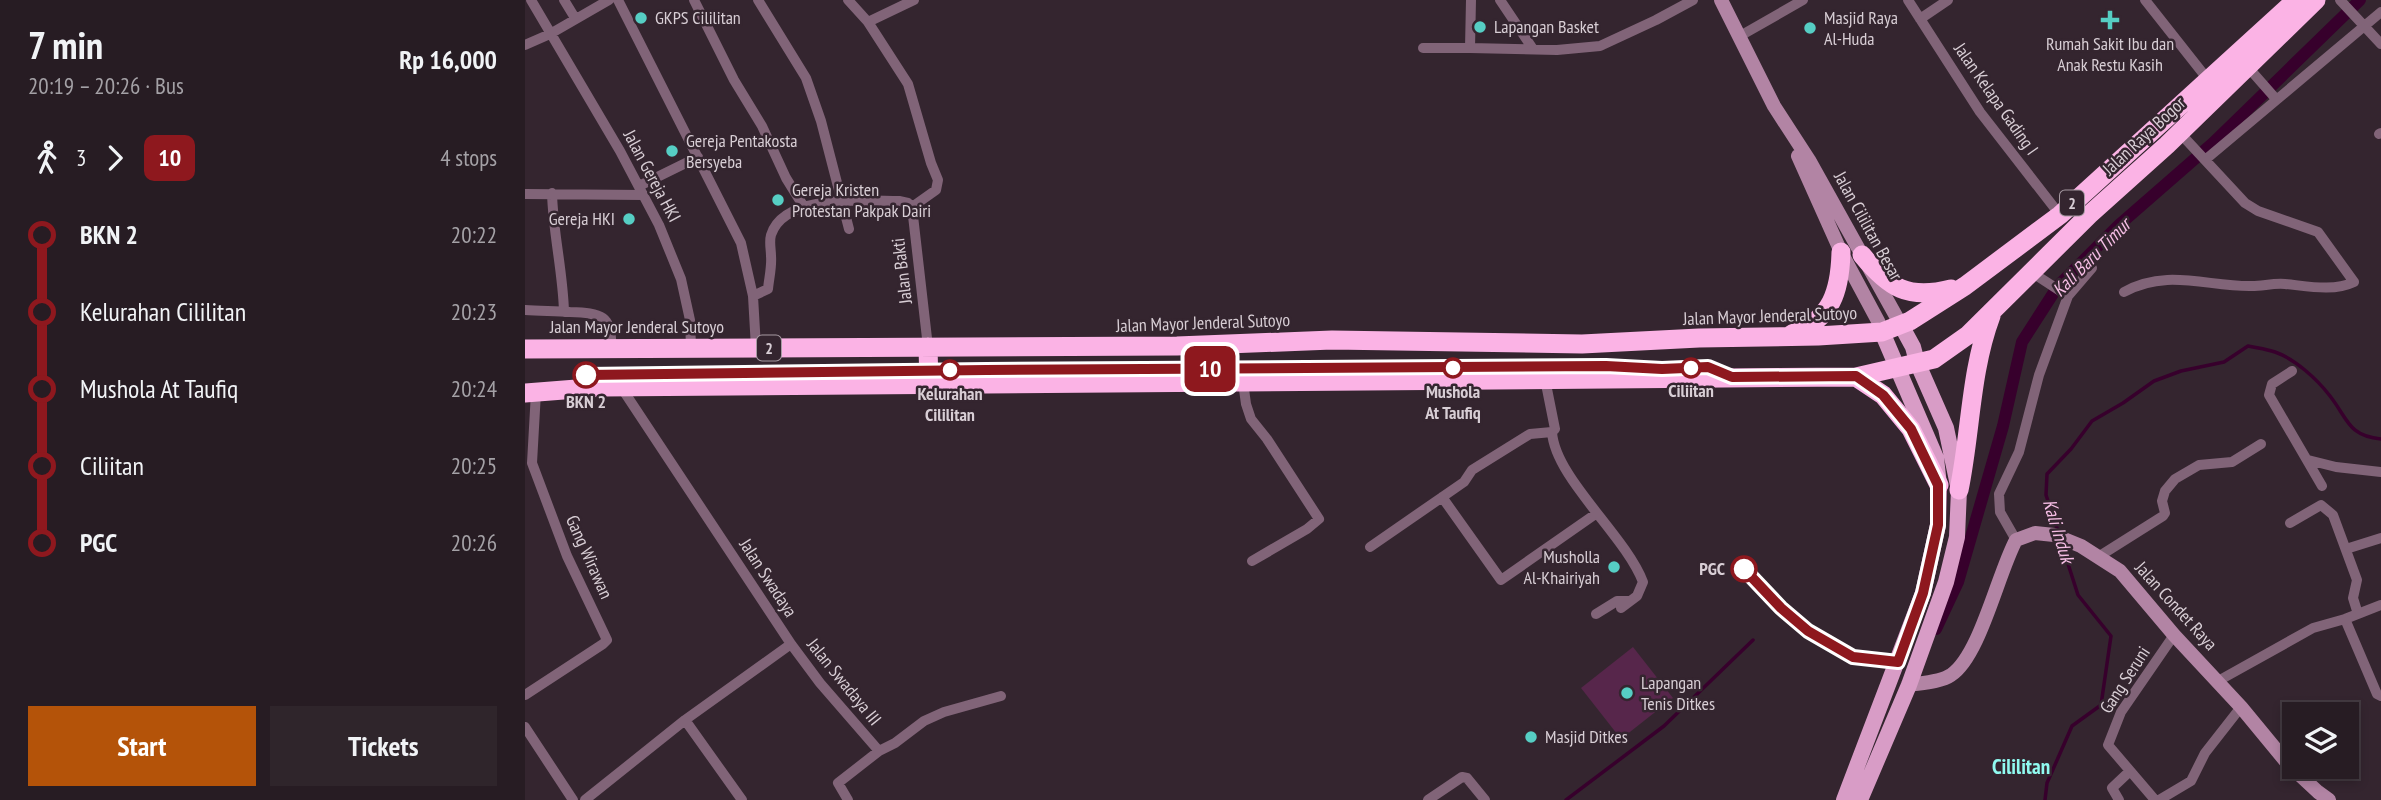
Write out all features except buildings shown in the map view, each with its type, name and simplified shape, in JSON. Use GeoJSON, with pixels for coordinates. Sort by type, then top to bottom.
{"type":"FeatureCollection","features":[{"type":"Feature","properties":{"kind":"highway","name":"Jalan Raya Bogor"},"geometry":{"type":"LineString","coordinates":[[1894,363],[1915,354],[1934,359],[2039,277],[2089,215],[2316,0]]}},
{"type":"Feature","properties":{"kind":"highway","name":"Jalan Raya Bogor"},"geometry":{"type":"LineString","coordinates":[[1882,332],[1901,325],[1965,286],[2060,215],[2209,81],[2291,2]]}},
{"type":"Feature","properties":{"kind":"highway"},"geometry":{"type":"LineString","coordinates":[[1781,337],[1812,324],[1828,309],[1839,282],[1841,252]]}},
{"type":"Feature","properties":{"kind":"highway"},"geometry":{"type":"LineString","coordinates":[[1862,255],[1876,273],[1909,293],[1924,294],[1965,286]]}},
{"type":"Feature","properties":{"kind":"highway"},"geometry":{"type":"LineString","coordinates":[[1959,490],[1968,447],[1976,365],[1993,312]]}},
{"type":"Feature","properties":{"kind":"highway","name":"Jalan Mayor Jenderal Sutoyo"},"geometry":{"type":"LineString","coordinates":[[525,349],[1177,346],[1332,340],[1582,344],[1882,332]]}},
{"type":"Feature","properties":{"kind":"highway"},"geometry":{"type":"LineString","coordinates":[[927,347],[929,385]]}},
{"type":"Feature","properties":{"kind":"highway","name":"2"},"geometry":{"type":"LineString","coordinates":[[531,392],[621,387],[1856,376],[1894,363]]}},
{"type":"Feature","properties":{"kind":"highway"},"geometry":{"type":"LineString","coordinates":[[1856,376],[1883,395],[1911,429],[1938,485]]}},
{"type":"Feature","properties":{"kind":"main road","name":"Jalan Cililitan Besar"},"geometry":{"type":"LineString","coordinates":[[1860,800],[1909,685],[1949,571],[1957,537],[1959,490],[1946,428],[1901,325]]}},
{"type":"Feature","properties":{"kind":"main road","name":"Jalan Cililitan Besar"},"geometry":{"type":"LineString","coordinates":[[1844,800],[1923,593],[1938,525],[1936,458],[1882,332]]}},
{"type":"Feature","properties":{"kind":"street","name":"Jalan Gereja HKI"},"geometry":{"type":"LineString","coordinates":[[531,0],[642,190],[681,279],[690,320],[691,347]]}},
{"type":"Feature","properties":{"kind":"street"},"geometry":{"type":"LineString","coordinates":[[564,0],[575,18]]}},
{"type":"Feature","properties":{"kind":"street"},"geometry":{"type":"LineString","coordinates":[[525,46],[609,0]]}},
{"type":"Feature","properties":{"kind":"street"},"geometry":{"type":"LineString","coordinates":[[618,0],[741,243],[753,296],[756,348]]}},
{"type":"Feature","properties":{"kind":"street"},"geometry":{"type":"LineString","coordinates":[[694,0],[734,80],[762,125],[786,178],[804,207]]}},
{"type":"Feature","properties":{"kind":"street"},"geometry":{"type":"LineString","coordinates":[[758,0],[806,78],[821,121],[849,229]]}},
{"type":"Feature","properties":{"kind":"street"},"geometry":{"type":"LineString","coordinates":[[753,296],[768,289],[771,237],[777,223],[804,207],[841,200],[899,201],[912,207],[936,190],[938,180],[908,84],[868,22],[848,0]]}},
{"type":"Feature","properties":{"kind":"street"},"geometry":{"type":"LineString","coordinates":[[868,22],[913,0]]}},
{"type":"Feature","properties":{"kind":"street"},"geometry":{"type":"LineString","coordinates":[[1470,48],[1471,0]]}},
{"type":"Feature","properties":{"kind":"street"},"geometry":{"type":"LineString","coordinates":[[1500,0],[1533,49]]}},
{"type":"Feature","properties":{"kind":"street"},"geometry":{"type":"LineString","coordinates":[[1423,48],[1576,50],[1600,46],[1693,0]]}},
{"type":"Feature","properties":{"kind":"street","name":"Jalan Cililitan Besar"},"geometry":{"type":"LineString","coordinates":[[1721,0],[1786,126],[1841,252],[1882,332]]}},
{"type":"Feature","properties":{"kind":"street"},"geometry":{"type":"LineString","coordinates":[[1740,36],[1803,0]]}},
{"type":"Feature","properties":{"kind":"street","name":"Jalan Kelapa Gading I"},"geometry":{"type":"LineString","coordinates":[[1908,0],[1980,113],[2060,215]]}},
{"type":"Feature","properties":{"kind":"street"},"geometry":{"type":"LineString","coordinates":[[1920,19],[1948,0]]}},
{"type":"Feature","properties":{"kind":"street"},"geometry":{"type":"LineString","coordinates":[[2145,0],[2209,81]]}},
{"type":"Feature","properties":{"kind":"street"},"geometry":{"type":"LineString","coordinates":[[2347,8],[2381,44]]}},
{"type":"Feature","properties":{"kind":"street"},"geometry":{"type":"LineString","coordinates":[[2204,159],[2275,97],[2366,27],[2381,12]]}},
{"type":"Feature","properties":{"kind":"street"},"geometry":{"type":"LineString","coordinates":[[2247,66],[2275,97]]}},
{"type":"Feature","properties":{"kind":"street","name":"Jalan Cililitan Besar"},"geometry":{"type":"LineString","coordinates":[[1786,126],[1809,160],[1901,325]]}},
{"type":"Feature","properties":{"kind":"street"},"geometry":{"type":"LineString","coordinates":[[2124,292],[2142,283],[2172,279],[2252,286],[2277,283],[2312,288],[2354,282],[2318,232],[2252,208],[2179,132]]}},
{"type":"Feature","properties":{"kind":"street"},"geometry":{"type":"LineString","coordinates":[[525,194],[642,190],[698,157]]}},
{"type":"Feature","properties":{"kind":"street"},"geometry":{"type":"LineString","coordinates":[[552,193],[564,312]]}},
{"type":"Feature","properties":{"kind":"street","name":"Jalan Bakti"},"geometry":{"type":"LineString","coordinates":[[912,207],[927,347]]}},
{"type":"Feature","properties":{"kind":"street"},"geometry":{"type":"LineString","coordinates":[[1909,685],[1950,676],[1962,664],[1975,642],[2007,556],[2016,540],[2000,512],[1999,494],[2019,452],[2039,375],[2066,294],[2092,268]]}},
{"type":"Feature","properties":{"kind":"street"},"geometry":{"type":"LineString","coordinates":[[2039,277],[2066,294]]}},
{"type":"Feature","properties":{"kind":"street"},"geometry":{"type":"LineString","coordinates":[[525,310],[601,315],[611,329],[611,349]]}},
{"type":"Feature","properties":{"kind":"street"},"geometry":{"type":"LineString","coordinates":[[2292,371],[2272,384],[2269,396],[2322,486]]}},
{"type":"Feature","properties":{"kind":"street"},"geometry":{"type":"LineString","coordinates":[[1545,379],[1555,429],[1552,432],[1553,442],[1559,457],[1597,513],[1628,552],[1643,582],[1640,592],[1625,604],[1617,601],[1596,614]]}},
{"type":"Feature","properties":{"kind":"street"},"geometry":{"type":"LineString","coordinates":[[1243,382],[1251,419],[1319,519],[1252,561]]}},
{"type":"Feature","properties":{"kind":"street","name":"Jalan Swadaya"},"geometry":{"type":"LineString","coordinates":[[586,800],[685,720],[790,643],[621,387]]}},
{"type":"Feature","properties":{"kind":"street","name":"Gang Wirawan"},"geometry":{"type":"LineString","coordinates":[[525,695],[607,640],[567,556],[532,463],[531,392]]}},
{"type":"Feature","properties":{"kind":"street"},"geometry":{"type":"LineString","coordinates":[[1370,547],[1464,482],[1472,470],[1531,435],[1552,432]]}},
{"type":"Feature","properties":{"kind":"street"},"geometry":{"type":"LineString","coordinates":[[2098,557],[2165,513],[2162,501],[2165,491],[2175,479],[2199,465],[2232,463],[2261,444]]}},
{"type":"Feature","properties":{"kind":"street"},"geometry":{"type":"LineString","coordinates":[[2308,460],[2336,467],[2381,472]]}},
{"type":"Feature","properties":{"kind":"street"},"geometry":{"type":"LineString","coordinates":[[1442,497],[1501,580],[1597,513]]}},
{"type":"Feature","properties":{"kind":"street"},"geometry":{"type":"LineString","coordinates":[[2290,523],[2321,505],[2333,515],[2357,580],[2353,598],[2358,614]]}},
{"type":"Feature","properties":{"kind":"street","name":"Jalan Condet Raya"},"geometry":{"type":"LineString","coordinates":[[2016,540],[2035,533],[2053,535],[2081,546],[2120,571],[2288,764],[2329,800]]}},
{"type":"Feature","properties":{"kind":"street"},"geometry":{"type":"LineString","coordinates":[[2346,549],[2381,538]]}},
{"type":"Feature","properties":{"kind":"street"},"geometry":{"type":"LineString","coordinates":[[2218,681],[2313,628],[2381,605]]}},
{"type":"Feature","properties":{"kind":"street"},"geometry":{"type":"LineString","coordinates":[[2345,619],[2377,694],[2381,696]]}},
{"type":"Feature","properties":{"kind":"street","name":"Gang Seruni"},"geometry":{"type":"LineString","coordinates":[[2130,771],[2108,745],[2121,712],[2174,635]]}},
{"type":"Feature","properties":{"kind":"street","name":"Jalan Swadaya III"},"geometry":{"type":"LineString","coordinates":[[790,643],[820,683],[879,751],[838,783],[848,800]]}},
{"type":"Feature","properties":{"kind":"street"},"geometry":{"type":"LineString","coordinates":[[879,751],[895,743],[924,721],[944,712],[1002,696]]}},
{"type":"Feature","properties":{"kind":"street"},"geometry":{"type":"LineString","coordinates":[[2119,800],[2112,788],[2130,771],[2157,800],[2190,781],[2205,753],[2241,707]]}},
{"type":"Feature","properties":{"kind":"street"},"geometry":{"type":"LineString","coordinates":[[685,720],[742,800]]}},
{"type":"Feature","properties":{"kind":"street"},"geometry":{"type":"LineString","coordinates":[[525,727],[573,800]]}},
{"type":"Feature","properties":{"kind":"street"},"geometry":{"type":"LineString","coordinates":[[1428,800],[1462,777],[1467,778],[1485,800]]}},
{"type":"Feature","properties":{"kind":"shaded area","name":"Lapangan Tenis Ditkes"},"geometry":{"type":"Polygon","coordinates":[[[1633,647],[1673,698],[1621,739],[1581,688],[1633,647]]]}},
{"type":"Feature","properties":{"kind":"waterway","name":"Kali Baru Timur"},"geometry":{"type":"LineString","coordinates":[[1936,629],[1958,582],[2003,426],[2022,342],[2058,286],[2119,225],[2213,143],[2360,0]]}},
{"type":"Feature","properties":{"kind":"waterway","name":"Kali Induk"},"geometry":{"type":"LineString","coordinates":[[2058,531],[2046,495],[2047,474],[2071,449],[2092,421],[2154,381],[2181,371],[2224,362],[2248,346],[2283,355],[2298,365],[2325,390],[2355,430],[2381,439]]}},
{"type":"Feature","properties":{"kind":"waterway","name":"Kali Induk"},"geometry":{"type":"LineString","coordinates":[[2045,800],[2047,783],[2072,726],[2101,705],[2111,636],[2078,595],[2061,542]]}},
{"type":"Feature","properties":{"kind":"waterway"},"geometry":{"type":"LineString","coordinates":[[1566,800],[1664,726],[1753,640]]}},
{"type":"Feature","properties":{"kind":"bus line","name":"10"},"geometry":{"type":"LineString","coordinates":[[586,375],[1606,366],[1662,369],[1708,367],[1732,377],[1856,376],[1883,395],[1911,429],[1938,485],[1938,525],[1923,593],[1898,662],[1853,657],[1808,631],[1757,585],[1744,569]]}},
{"type":"Feature","properties":{"kind":"place","name":"GKPS Cililitan"},"geometry":{"type":"Point","coordinates":[641,18]}},
{"type":"Feature","properties":{"kind":"place","name":"Rumah Sakit Ibu dan Anak Restu Kasih"},"geometry":{"type":"Point","coordinates":[2110,20]}},
{"type":"Feature","properties":{"kind":"place","name":"Lapangan Basket"},"geometry":{"type":"Point","coordinates":[1480,27]}},
{"type":"Feature","properties":{"kind":"place","name":"Masjid Raya Al-Huda"},"geometry":{"type":"Point","coordinates":[1810,28]}},
{"type":"Feature","properties":{"kind":"place","name":"Gereja Pentakosta Bersyeba"},"geometry":{"type":"Point","coordinates":[672,151]}},
{"type":"Feature","properties":{"kind":"place","name":"Gereja Kristen Protestan Pakpak Dairi"},"geometry":{"type":"Point","coordinates":[778,200]}},
{"type":"Feature","properties":{"kind":"place","name":"Gereja HKI"},"geometry":{"type":"Point","coordinates":[629,219]}},
{"type":"Feature","properties":{"kind":"place","name":"Mushola At Taufiq"},"geometry":{"type":"Point","coordinates":[1453,368]}},
{"type":"Feature","properties":{"kind":"place","name":"Ciliitan"},"geometry":{"type":"Point","coordinates":[1691,368]}},
{"type":"Feature","properties":{"kind":"place","name":"Kelurahan Cililitan"},"geometry":{"type":"Point","coordinates":[950,370]}},
{"type":"Feature","properties":{"kind":"place","name":"BKN 2"},"geometry":{"type":"Point","coordinates":[586,375]}},
{"type":"Feature","properties":{"kind":"place","name":"Musholla Al-Khairiyah"},"geometry":{"type":"Point","coordinates":[1614,567]}},
{"type":"Feature","properties":{"kind":"place","name":"PGC"},"geometry":{"type":"Point","coordinates":[1744,569]}},
{"type":"Feature","properties":{"kind":"place","name":"Lapangan Tenis Ditkes"},"geometry":{"type":"Point","coordinates":[1627,693]}},
{"type":"Feature","properties":{"kind":"place","name":"Masjid Ditkes"},"geometry":{"type":"Point","coordinates":[1531,737]}},
{"type":"Feature","properties":{"kind":"district","name":"Cililitan"},"geometry":{"type":"Point","coordinates":[2021,767]}}]}
